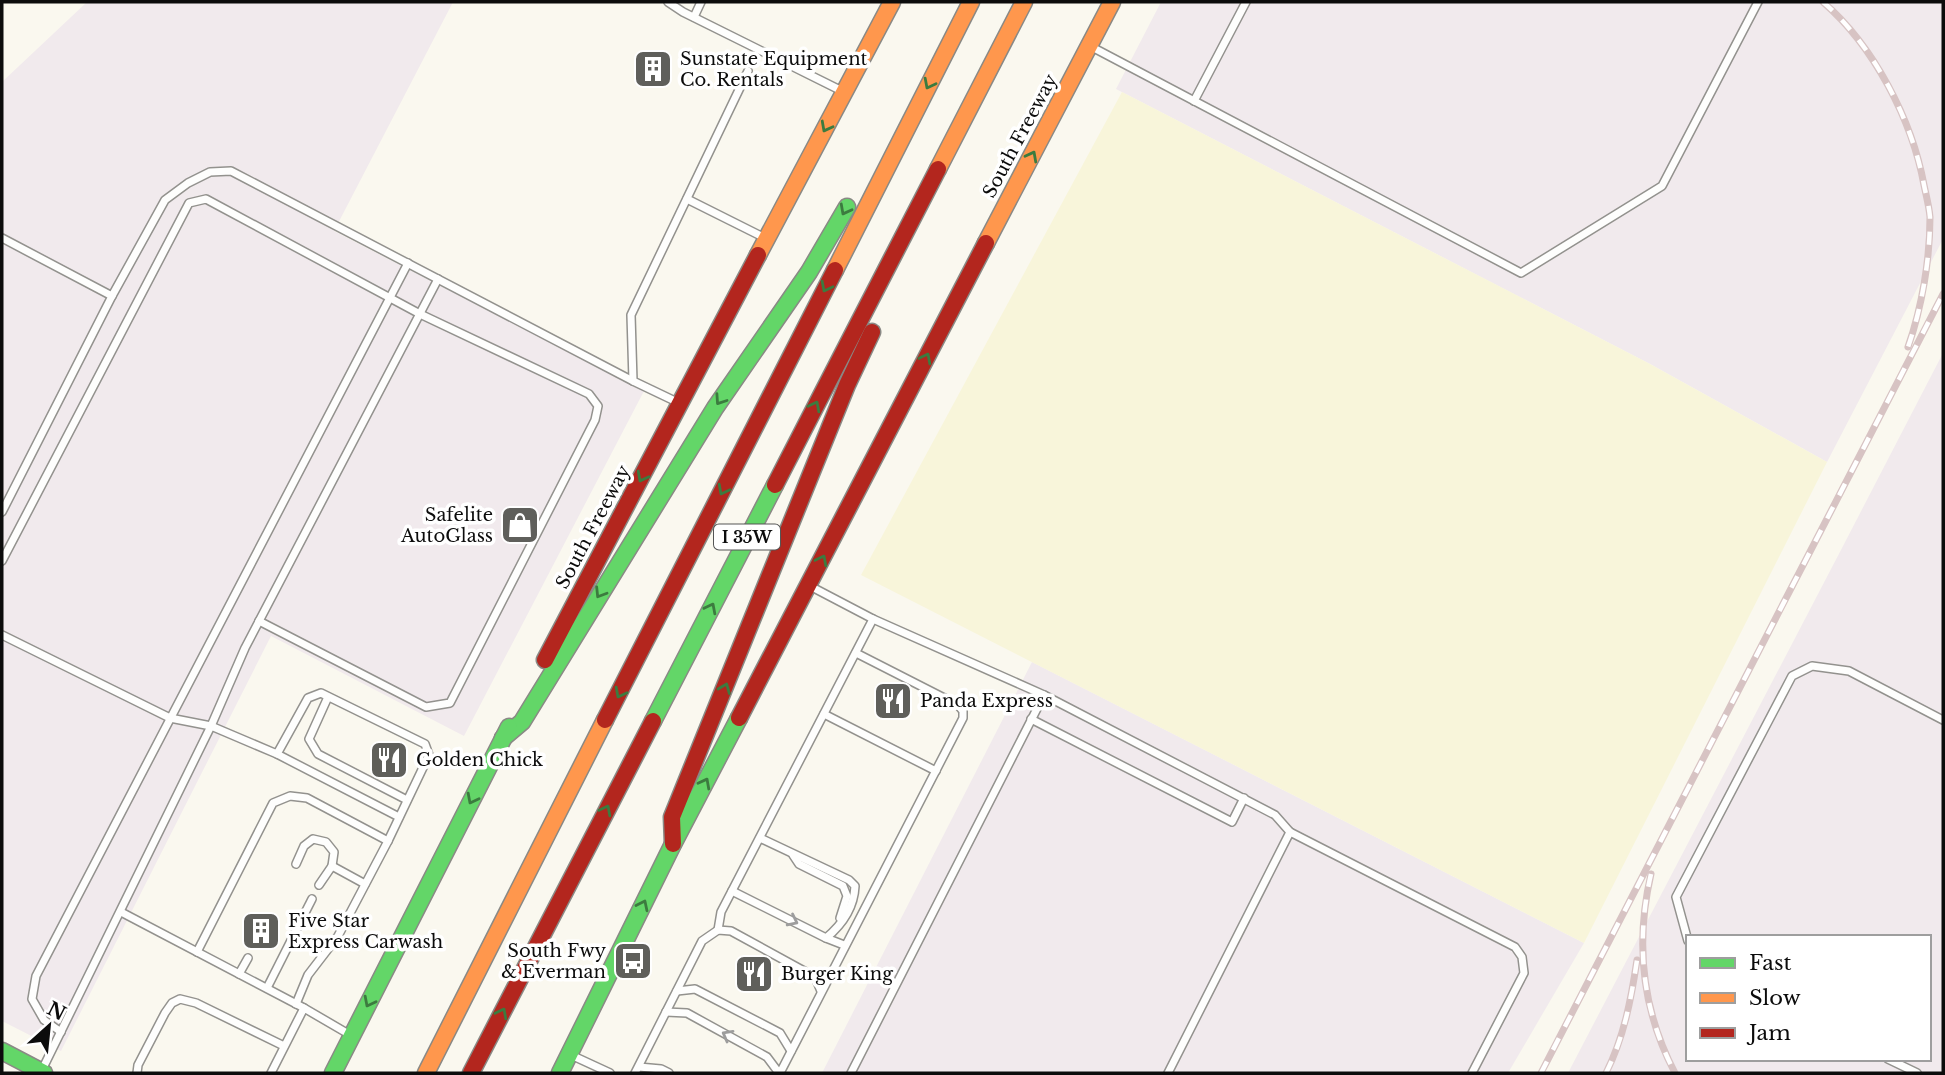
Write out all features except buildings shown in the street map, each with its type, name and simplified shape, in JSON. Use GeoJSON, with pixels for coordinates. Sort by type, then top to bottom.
{"type":"FeatureCollection","features":[{"type":"Feature","properties":{"kind":"main road","name":"South Freeway"},"geometry":{"type":"LineString","coordinates":[[333,1073],[503,738],[892,2]]}},
{"type":"Feature","properties":{"kind":"main road"},"geometry":{"type":"LineString","coordinates":[[880,146],[952,12],[963,2]]}},
{"type":"Feature","properties":{"kind":"main road","name":"I 35W"},"geometry":{"type":"LineString","coordinates":[[426,1073],[971,2]]}},
{"type":"Feature","properties":{"kind":"main road","name":"I 35W"},"geometry":{"type":"LineString","coordinates":[[471,1073],[1024,2]]}},
{"type":"Feature","properties":{"kind":"main road","name":"South Freeway"},"geometry":{"type":"LineString","coordinates":[[562,1073],[673,844],[1112,2]]}},
{"type":"Feature","properties":{"kind":"main road"},"geometry":{"type":"LineString","coordinates":[[673,844],[672,817],[847,385],[929,212],[941,161]]}},
{"type":"Feature","properties":{"kind":"main road"},"geometry":{"type":"LineString","coordinates":[[503,738],[522,722],[715,408],[809,272],[854,195]]}},
{"type":"Feature","properties":{"kind":"main road"},"geometry":{"type":"LineString","coordinates":[[2,1051],[42,1072]]}},
{"type":"Feature","properties":{"kind":"lane"},"geometry":{"type":"LineString","coordinates":[[668,2],[845,92]]}},
{"type":"Feature","properties":{"kind":"lane"},"geometry":{"type":"LineString","coordinates":[[694,17],[701,2]]}},
{"type":"Feature","properties":{"kind":"lane"},"geometry":{"type":"LineString","coordinates":[[1194,101],[1245,2]]}},
{"type":"Feature","properties":{"kind":"lane"},"geometry":{"type":"LineString","coordinates":[[1090,45],[1521,273],[1662,187],[1758,2]]}},
{"type":"Feature","properties":{"kind":"lane"},"geometry":{"type":"LineString","coordinates":[[634,381],[631,315],[748,71]]}},
{"type":"Feature","properties":{"kind":"lane"},"geometry":{"type":"LineString","coordinates":[[2,512],[112,296],[165,200],[188,183],[210,172],[231,171],[681,404]]}},
{"type":"Feature","properties":{"kind":"lane"},"geometry":{"type":"LineString","coordinates":[[2,561],[189,203],[206,199],[420,314],[589,394],[598,406],[595,420],[450,702],[426,707],[259,621]]}},
{"type":"Feature","properties":{"kind":"lane"},"geometry":{"type":"LineString","coordinates":[[687,199],[768,239]]}},
{"type":"Feature","properties":{"kind":"lane"},"geometry":{"type":"LineString","coordinates":[[2,238],[112,296]]}},
{"type":"Feature","properties":{"kind":"lane"},"geometry":{"type":"LineString","coordinates":[[61,1032],[44,1020],[32,999],[36,976],[408,263]]}},
{"type":"Feature","properties":{"kind":"lane"},"geometry":{"type":"LineString","coordinates":[[42,1072],[211,726],[245,648],[439,279]]}},
{"type":"Feature","properties":{"kind":"lane"},"geometry":{"type":"LineString","coordinates":[[809,586],[873,619],[1044,695],[1275,815],[1290,832],[1515,947],[1522,957],[1524,973],[1472,1073]]}},
{"type":"Feature","properties":{"kind":"lane"},"geometry":{"type":"LineString","coordinates":[[718,930],[721,912],[873,619]]}},
{"type":"Feature","properties":{"kind":"lane"},"geometry":{"type":"LineString","coordinates":[[2,635],[170,718],[211,726],[277,754],[399,817]]}},
{"type":"Feature","properties":{"kind":"lane"},"geometry":{"type":"LineString","coordinates":[[666,1013],[687,1013],[767,1057],[779,1073],[791,1051],[963,718],[963,711],[958,705],[856,653]]}},
{"type":"Feature","properties":{"kind":"lane"},"geometry":{"type":"LineString","coordinates":[[1686,935],[1676,897],[1792,676],[1812,666],[1849,671],[1943,720]]}},
{"type":"Feature","properties":{"kind":"lane"},"geometry":{"type":"LineString","coordinates":[[271,1073],[300,1006],[308,975],[338,936],[429,755],[425,744],[321,693],[308,698],[277,754]]}},
{"type":"Feature","properties":{"kind":"lane"},"geometry":{"type":"LineString","coordinates":[[851,1073],[1044,695]]}},
{"type":"Feature","properties":{"kind":"lane"},"geometry":{"type":"LineString","coordinates":[[328,697],[309,739],[318,754],[407,800]]}},
{"type":"Feature","properties":{"kind":"lane"},"geometry":{"type":"LineString","coordinates":[[824,714],[936,771]]}},
{"type":"Feature","properties":{"kind":"lane"},"geometry":{"type":"LineString","coordinates":[[1031,719],[1232,822],[1244,798]]}},
{"type":"Feature","properties":{"kind":"lane"},"geometry":{"type":"LineString","coordinates":[[197,952],[273,803],[290,796],[307,798],[388,841]]}},
{"type":"Feature","properties":{"kind":"lane"},"geometry":{"type":"LineString","coordinates":[[1168,1073],[1290,832]]}},
{"type":"Feature","properties":{"kind":"lane"},"geometry":{"type":"LineString","coordinates":[[760,838],[849,880],[855,886],[854,898],[837,929],[826,938]]}},
{"type":"Feature","properties":{"kind":"lane"},"geometry":{"type":"LineString","coordinates":[[296,864],[304,846],[313,839],[326,842],[334,852],[332,866],[319,886]]}},
{"type":"Feature","properties":{"kind":"lane"},"geometry":{"type":"LineString","coordinates":[[332,866],[365,884]]}},
{"type":"Feature","properties":{"kind":"lane"},"geometry":{"type":"LineString","coordinates":[[732,891],[844,945]]}},
{"type":"Feature","properties":{"kind":"lane"},"geometry":{"type":"LineString","coordinates":[[267,988],[312,899]]}},
{"type":"Feature","properties":{"kind":"lane"},"geometry":{"type":"LineString","coordinates":[[121,912],[352,1036]]}},
{"type":"Feature","properties":{"kind":"lane"},"geometry":{"type":"LineString","coordinates":[[669,1073],[661,1069],[637,1070],[702,941],[718,930],[731,931],[815,977],[821,991]]}},
{"type":"Feature","properties":{"kind":"lane"},"geometry":{"type":"LineString","coordinates":[[239,974],[248,958]]}},
{"type":"Feature","properties":{"kind":"lane"},"geometry":{"type":"LineString","coordinates":[[677,991],[695,989],[780,1033],[791,1051]]}},
{"type":"Feature","properties":{"kind":"lane"},"geometry":{"type":"LineString","coordinates":[[137,1073],[138,1065],[165,1013],[172,1003],[180,999],[196,1003],[284,1046]]}},
{"type":"Feature","properties":{"kind":"lane"},"geometry":{"type":"LineString","coordinates":[[570,1054],[610,1073]]}},
{"type":"Feature","properties":{"kind":"lane"},"geometry":{"type":"LineString","coordinates":[[1892,1061],[1917,1073]]}},
{"type":"Feature","properties":{"kind":"shaded area"},"geometry":{"type":"Polygon","coordinates":[[[87,2],[453,2],[334,231],[644,391],[464,736],[271,636],[61,1051],[2,1021],[2,82],[87,2]]]}},
{"type":"Feature","properties":{"kind":"shaded area"},"geometry":{"type":"Polygon","coordinates":[[[1161,2],[1943,2],[1943,239],[1827,462],[1650,364],[1116,89],[1161,2]]]}},
{"type":"Feature","properties":{"kind":"shaded area"},"geometry":{"type":"Polygon","coordinates":[[[1122,92],[1650,364],[1827,462],[1584,943],[861,575],[1122,92]]]}},
{"type":"Feature","properties":{"kind":"shaded area"},"geometry":{"type":"Polygon","coordinates":[[[1943,353],[1943,1073],[1568,1073],[1943,353]]]}},
{"type":"Feature","properties":{"kind":"shaded area"},"geometry":{"type":"Polygon","coordinates":[[[1032,662],[1584,943],[1508,1073],[822,1073],[1032,662]]]}},
{"type":"Feature","properties":{"kind":"railway"},"geometry":{"type":"LineString","coordinates":[[1823,2],[1859,40],[1874,62],[1900,110],[1918,160],[1929,209],[1930,233],[1921,299],[1908,347]]}},
{"type":"Feature","properties":{"kind":"railway"},"geometry":{"type":"LineString","coordinates":[[1541,1073],[1943,294]]}},
{"type":"Feature","properties":{"kind":"railway"},"geometry":{"type":"LineString","coordinates":[[1651,874],[1643,925],[1645,976],[1655,1025],[1675,1073]]}},
{"type":"Feature","properties":{"kind":"railway"},"geometry":{"type":"LineString","coordinates":[[1606,1073],[1626,1018],[1637,960]]}},
{"type":"Feature","properties":{"kind":"traffic: fast"},"geometry":{"type":"LineString","coordinates":[[503,738],[522,722],[715,408],[809,272],[847,207]]}},
{"type":"Feature","properties":{"kind":"traffic: fast"},"geometry":{"type":"LineString","coordinates":[[653,721],[775,485]]}},
{"type":"Feature","properties":{"kind":"traffic: fast"},"geometry":{"type":"LineString","coordinates":[[560,1073],[673,844],[739,718]]}},
{"type":"Feature","properties":{"kind":"traffic: fast"},"geometry":{"type":"LineString","coordinates":[[333,1073],[509,727]]}},
{"type":"Feature","properties":{"kind":"traffic: fast"},"geometry":{"type":"LineString","coordinates":[[2,1051],[44,1073]]}},
{"type":"Feature","properties":{"kind":"traffic: slow"},"geometry":{"type":"LineString","coordinates":[[758,255],[892,2]]}},
{"type":"Feature","properties":{"kind":"traffic: slow"},"geometry":{"type":"LineString","coordinates":[[835,270],[971,2]]}},
{"type":"Feature","properties":{"kind":"traffic: slow"},"geometry":{"type":"LineString","coordinates":[[938,169],[1024,2]]}},
{"type":"Feature","properties":{"kind":"traffic: slow"},"geometry":{"type":"LineString","coordinates":[[986,243],[1112,2]]}},
{"type":"Feature","properties":{"kind":"traffic: slow"},"geometry":{"type":"LineString","coordinates":[[426,1073],[605,720]]}},
{"type":"Feature","properties":{"kind":"traffic: jam"},"geometry":{"type":"LineString","coordinates":[[775,485],[938,169]]}},
{"type":"Feature","properties":{"kind":"traffic: jam"},"geometry":{"type":"LineString","coordinates":[[739,718],[986,243]]}},
{"type":"Feature","properties":{"kind":"traffic: jam"},"geometry":{"type":"LineString","coordinates":[[545,660],[758,255]]}},
{"type":"Feature","properties":{"kind":"traffic: jam"},"geometry":{"type":"LineString","coordinates":[[605,720],[835,270]]}},
{"type":"Feature","properties":{"kind":"traffic: jam"},"geometry":{"type":"LineString","coordinates":[[673,844],[672,817],[847,385],[872,332]]}},
{"type":"Feature","properties":{"kind":"traffic: jam"},"geometry":{"type":"LineString","coordinates":[[471,1073],[653,721]]}},
{"type":"Feature","properties":{"kind":"place","name":"Sunstate Equipment Co. Rentals"},"geometry":{"type":"Point","coordinates":[653,69]}},
{"type":"Feature","properties":{"kind":"place","name":"Safelite AutoGlass"},"geometry":{"type":"Point","coordinates":[520,525]}},
{"type":"Feature","properties":{"kind":"place","name":"Panda Express"},"geometry":{"type":"Point","coordinates":[893,701]}},
{"type":"Feature","properties":{"kind":"place","name":"Golden Chick"},"geometry":{"type":"Point","coordinates":[389,760]}},
{"type":"Feature","properties":{"kind":"place","name":"Five Star Express Carwash"},"geometry":{"type":"Point","coordinates":[261,931]}},
{"type":"Feature","properties":{"kind":"place","name":"South Fwy & Everman"},"geometry":{"type":"Point","coordinates":[633,961]}},
{"type":"Feature","properties":{"kind":"place","name":"Burger King"},"geometry":{"type":"Point","coordinates":[754,974]}}]}
